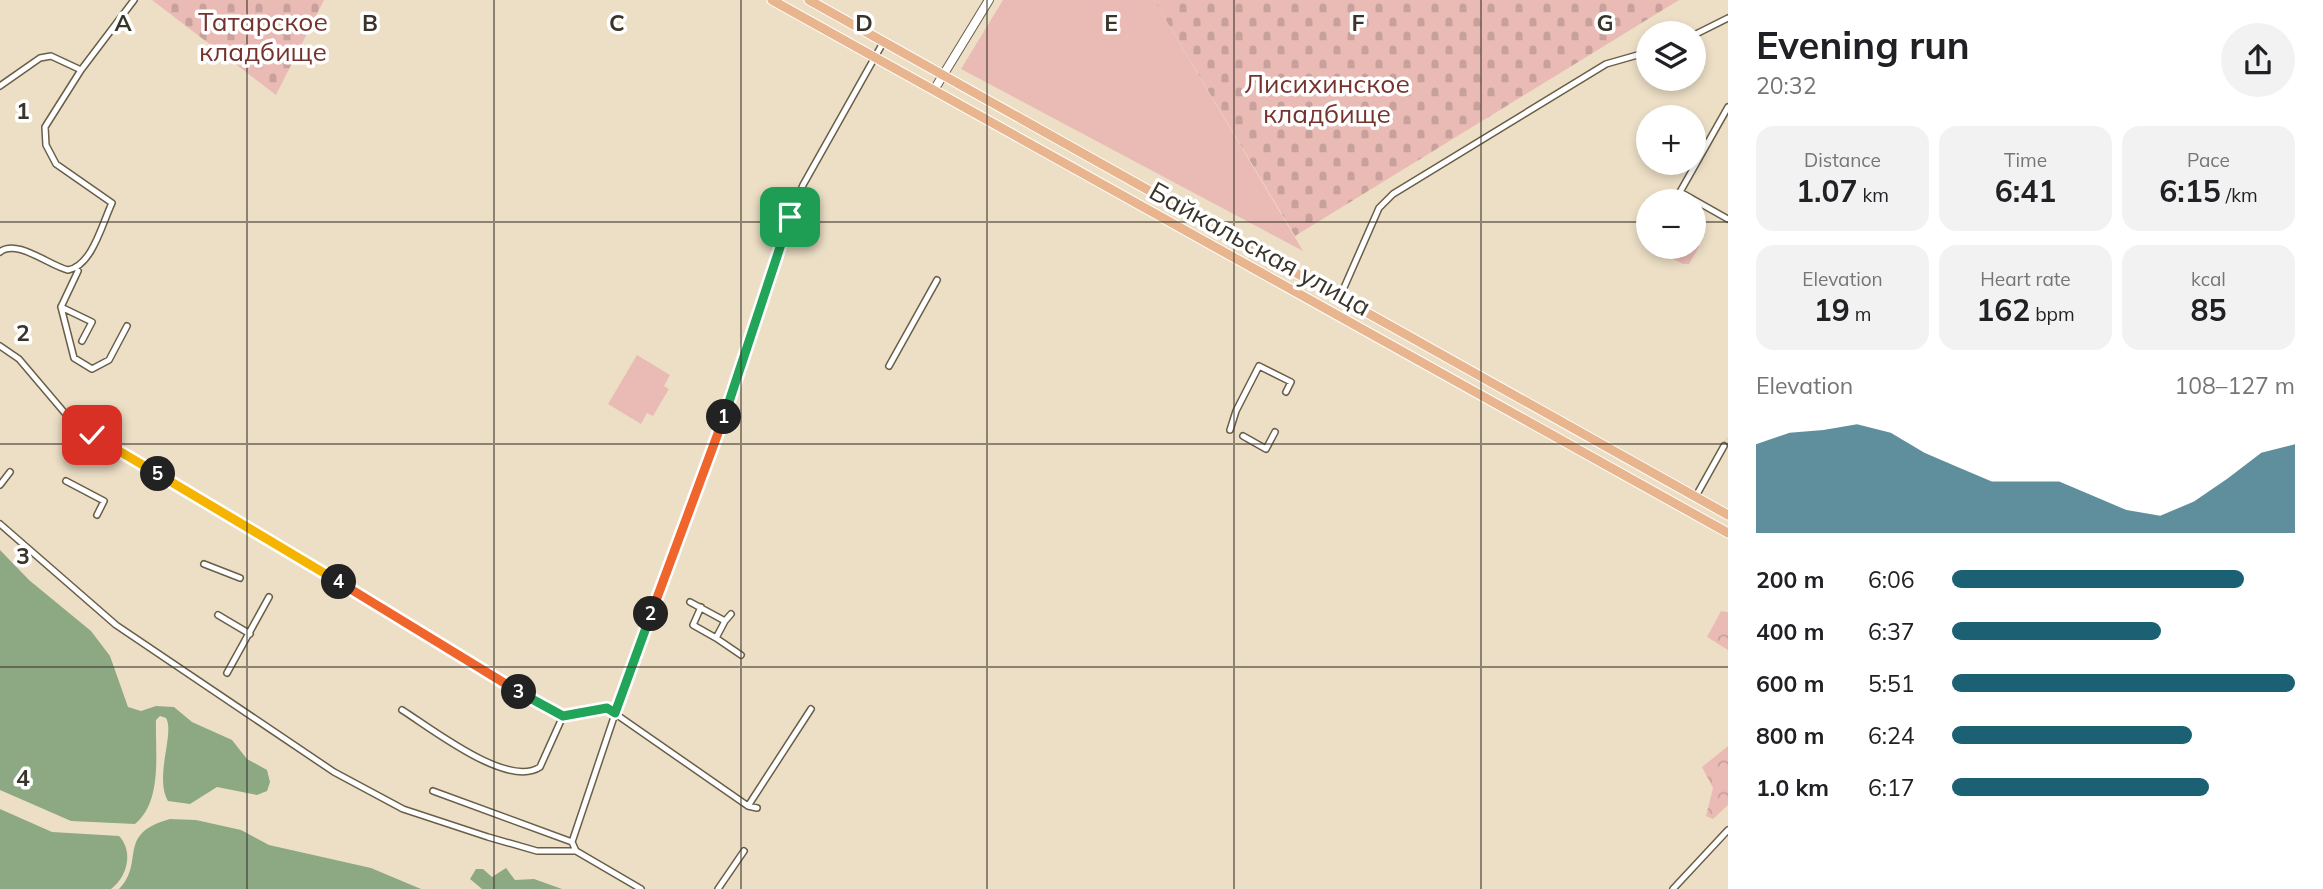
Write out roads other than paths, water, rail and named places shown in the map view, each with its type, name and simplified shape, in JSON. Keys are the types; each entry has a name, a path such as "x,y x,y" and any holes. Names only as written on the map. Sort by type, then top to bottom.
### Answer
{"main road":[{"name":"Байкальская улица","path":"772,0 1449,380 1728,533"},
{"name":"Байкальская улица","path":"809,0 1728,515"},
{"path":"934,90 989,0"}],"street":[{"path":"0,252 5,248 15,247 57,268 75,269 85,260 112,203 56,164 46,145 48,118 134,0"},
{"path":"1706,30 1728,18"},
{"path":"576,851 572,842 615,713 730,401 790,217 803,185 884,41"},
{"path":"1339,299 1379,208 1393,194 1606,64 1636,55"},
{"path":"0,86 47,57 81,70"},
{"path":"1728,107 1680,192 1728,219"},
{"path":"78,271 61,307 74,358 92,369 96,363 108,360 127,326"},
{"path":"889,366 937,280"},
{"path":"61,307 92,322 82,341"},
{"path":"0,346 19,359 75,425 563,716 607,708 748,806 757,808"},
{"path":"1230,430 1236,411 1259,366 1291,382 1286,392"},
{"path":"1243,436 1266,449 1275,432"},
{"path":"1696,496 1724,446"},
{"path":"0,485 10,472"},
{"path":"66,481 104,501 97,514"},
{"path":"0,524 116,625 334,772 403,809 537,850 576,851 641,889"},
{"path":"204,564 240,578"},
{"path":"227,673 269,597"},
{"path":"690,602 725,621"},
{"path":"701,607 693,625 741,655"},
{"path":"716,638 731,614"},
{"path":"218,615 249,634"},
{"path":"748,806 811,709"},
{"path":"402,710 448,741 502,769 525,774 540,767 563,716"},
{"path":"433,791 572,842"},
{"path":"1673,889 1728,830"},
{"path":"718,889 744,851"}],"tunnel":[{"path":"1724,446 1728,439"}],"park label":[{"name":"Татарское кладбище","path":"263,37"},
{"name":"Лисихинское кладбище","path":"1327,99"}]}
